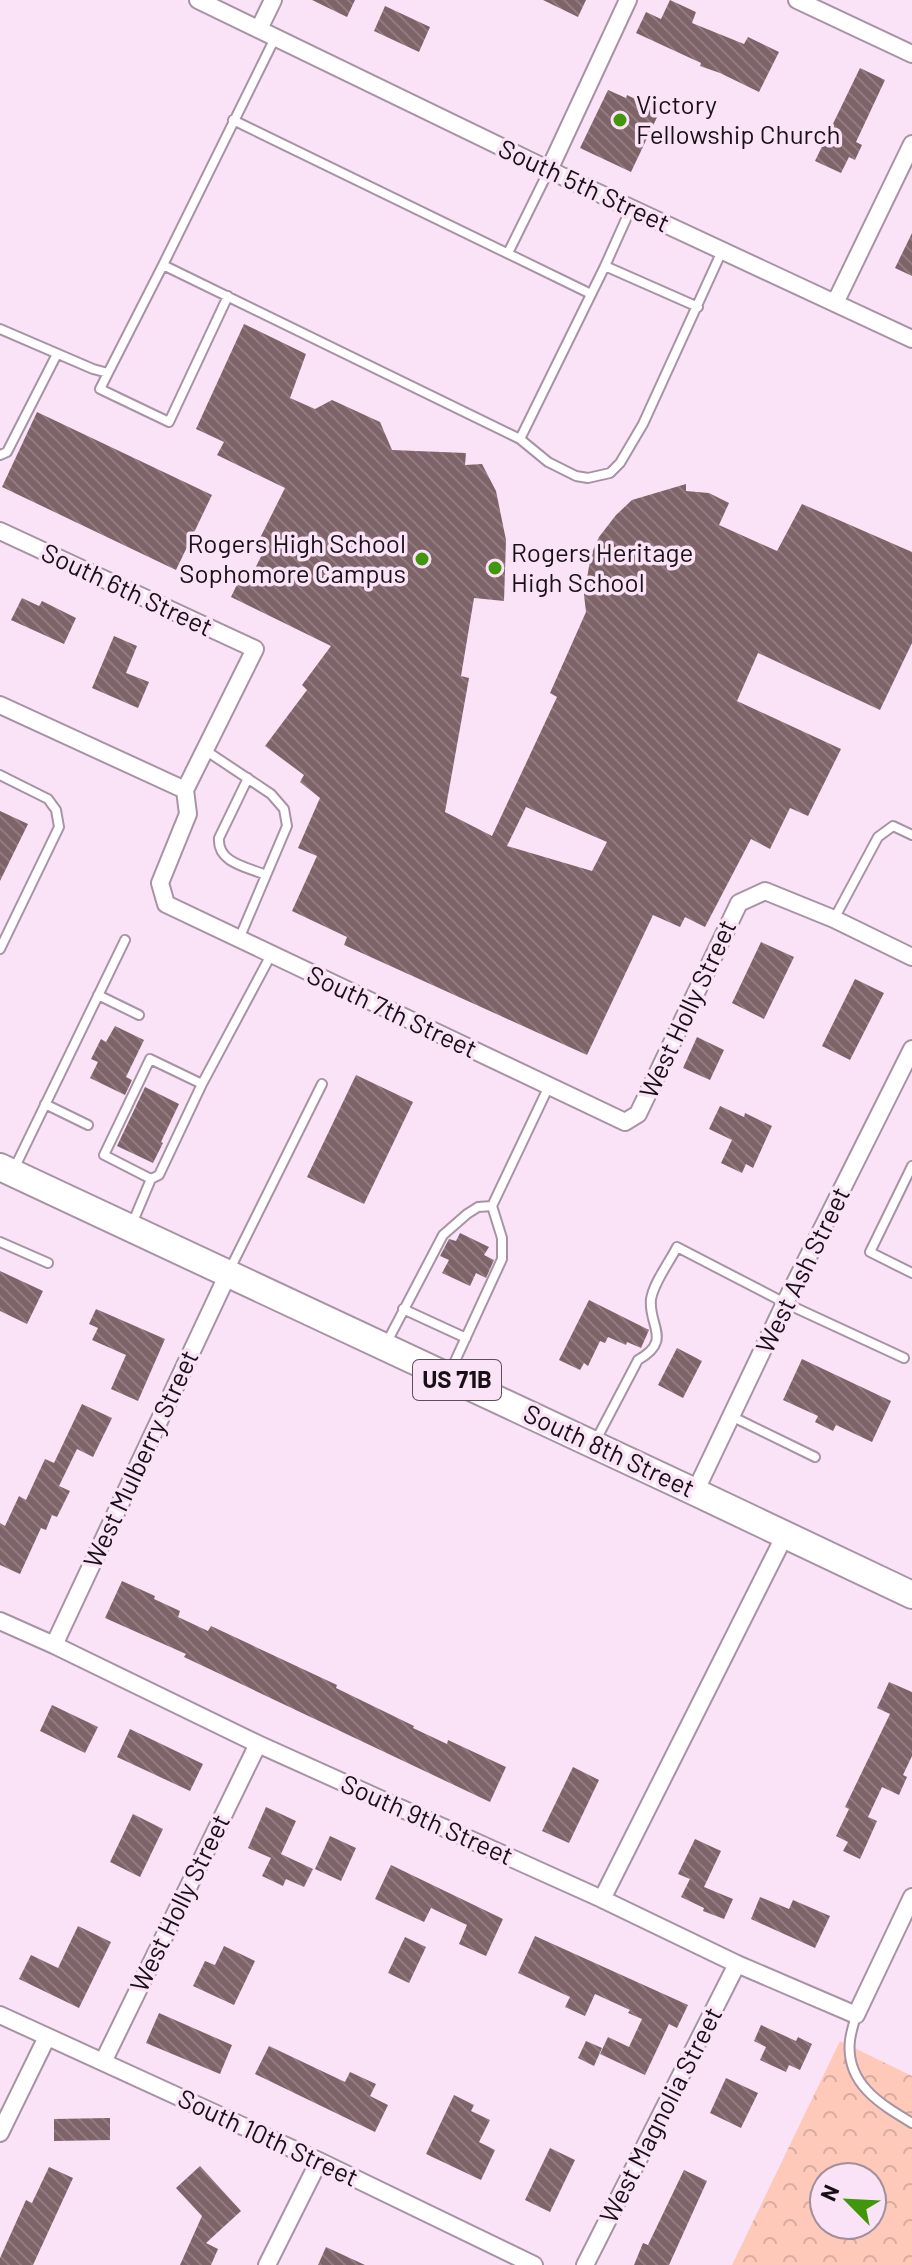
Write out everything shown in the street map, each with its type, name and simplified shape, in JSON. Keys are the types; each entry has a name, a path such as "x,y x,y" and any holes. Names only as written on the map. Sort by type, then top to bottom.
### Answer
{"main road":[{"name":"South 8th Street","path":"6,1170 912,1595"}],"street":[{"name":"South 5th Street","path":"198,0 549,170 912,339"},
{"path":"259,29 273,0"},
{"path":"549,170 628,0"},
{"path":"797,0 912,54"},
{"path":"835,303 912,144"},
{"name":"South 6th Street","path":"1,534 255,649 205,750"},
{"path":"0,705 185,790 205,750"},
{"name":"South 7th Street","path":"185,790 188,814 160,883 166,904 625,1122 638,1114"},
{"name":"West Holly Street","path":"638,1114 739,903 765,891 834,919"},
{"path":"834,919 912,957"},
{"name":"West Ash Street","path":"695,1492 912,1049"},
{"name":"West Mulberry Street","path":"54,1645 228,1274"},
{"path":"602,1899 785,1535"},
{"name":"South 9th Street","path":"0,1621 258,1744 602,1899 737,1964 856,2015"},
{"name":"West Holly Street","path":"103,2062 258,1744"},
{"path":"856,2015 912,1897"},
{"name":"West Magnolia Street","path":"585,2265 737,1964"},
{"name":"South 10th Street","path":"0,2015 319,2161 534,2265"},
{"path":"0,2133 47,2037"},
{"path":"267,2265 319,2161"}],"lane":[{"path":"228,296 169,422 100,389 275,37"},
{"path":"233,120 591,294"},
{"path":"508,253 549,170"},
{"path":"520,439 631,208"},
{"path":"163,265 520,439 548,462 576,476 588,478 610,473 620,463 643,424 723,250"},
{"path":"605,266 698,307"},
{"path":"0,329 108,373"},
{"path":"0,455 7,452 57,354"},
{"path":"205,750 271,794 284,809 287,826 239,939"},
{"path":"0,775 48,799 56,810 59,827 0,949"},
{"path":"248,778 219,838 218,849 225,859 266,875"},
{"path":"834,919 878,837 893,826 912,835"},
{"path":"6,1170 45,1104 125,940"},
{"path":"130,1228 151,1179 159,1175 202,1084 271,955"},
{"path":"98,995 139,1015"},
{"path":"151,1179 104,1155 150,1059 202,1084"},
{"path":"228,1274 322,1084"},
{"path":"448,1376 502,1259 502,1238 492,1206 549,1086"},
{"path":"45,1104 88,1125"},
{"path":"912,1166 870,1252 912,1273"},
{"path":"385,1347 443,1235 478,1207 492,1206"},
{"path":"0,1242 48,1263"},
{"path":"593,1444 638,1360 654,1346 658,1332 651,1299 677,1247 785,1303 904,1358"},
{"path":"403,1309 466,1338"},
{"path":"731,1416 815,1457"},
{"path":"856,2015 850,2041 856,2079 880,2104 912,2123"}],"green space":[{"path":"840,2041 912,2076 912,2265 732,2265"}],"building":[{"path":"312,0 355,0 347,17"},
{"path":"543,0 586,0 578,17"},
{"path":"670,0 696,12 692,23 744,44 748,37 779,52 759,92 636,33 646,12 661,19"},
{"path":"385,6 430,27 419,52 374,31"},
{"path":"860,68 885,80 856,142 862,145 855,160 849,157 841,173 815,161"},
{"path":"608,90 626,98 627,95 660,111 631,172 580,148"},
{"path":"912,233 912,276 895,268"},
{"path":"244,324 306,354 290,398 315,409 332,400 380,422 392,450 466,453 465,465 482,464 496,491 506,540 504,601 474,598 461,676 469,678 445,812 492,836 557,697 550,693 586,612 584,595 591,555 599,537 632,500 686,484 686,491 709,493 729,503 719,525 777,551 802,504 912,552 912,643 880,710 758,653 737,701 841,749 808,816 790,808 770,849 751,839 705,927 685,917 680,927 653,915 587,1055 344,945 347,937 292,911 317,856 298,848 320,798 300,782 304,775 265,746 307,690 302,685 331,646 231,597 242,574 250,579 268,542 260,538 285,488 217,455 224,442 196,429","holes":["526,807 607,842 592,871 507,846"]},
{"path":"37,412 212,495 176,570 2,487"},
{"path":"22,598 39,606 42,601 76,618 64,644 11,620"},
{"path":"114,636 137,646 126,673 149,682 138,708 92,688"},
{"path":"0,811 28,824 0,881"},
{"path":"761,942 794,957 764,1019 732,1003"},
{"path":"855,979 884,993 850,1060 822,1046"},
{"path":"115,1026 144,1040 126,1077 132,1080 125,1095 90,1078 98,1062 91,1059 101,1039 106,1042"},
{"path":"697,1037 724,1050 710,1080 683,1068"},
{"path":"356,1075 413,1102 364,1204 307,1177"},
{"path":"145,1087 179,1104 153,1163 117,1146"},
{"path":"720,1106 744,1117 745,1113 772,1126 753,1168 746,1164 742,1173 721,1163 732,1140 709,1129"},
{"path":"460,1233 489,1247 484,1255 494,1260 486,1278 476,1273 470,1286 442,1273 449,1260 440,1256 449,1239 456,1241"},
{"path":"0,1271 43,1291 27,1324 0,1311"},
{"path":"589,1300 649,1330 641,1348 608,1337 605,1343 600,1341 588,1366 584,1363 580,1370 559,1360"},
{"path":"96,1309 165,1339 138,1401 111,1389 126,1355 92,1340 98,1328 89,1324"},
{"path":"677,1348 702,1361 683,1398 658,1385"},
{"path":"802,1359 891,1401 872,1442 836,1425 833,1431 815,1422 818,1416 783,1400"},
{"path":"82,1404 112,1418 93,1457 77,1449 59,1486 70,1491 57,1517 52,1515 46,1530 41,1528 20,1574 0,1565 0,1523 5,1526 19,1496 26,1500 45,1459 54,1463"},
{"path":"122,1581 180,1611 178,1617 208,1631 211,1626 337,1685 336,1688 413,1728 447,1744 448,1740 506,1767 490,1802 184,1657 186,1654 105,1618"},
{"path":"889,1682 912,1692 912,1756 903,1775 907,1777 899,1795 882,1787 868,1817 877,1821 860,1859 843,1851 848,1842 836,1836 849,1809 845,1807 890,1714 877,1708"},
{"path":"52,1705 98,1727 85,1753 40,1731"},
{"path":"130,1729 203,1764 190,1791 117,1757"},
{"path":"573,1767 599,1780 569,1843 542,1831"},
{"path":"266,1807 296,1821 281,1854 313,1869 304,1887 286,1879 283,1886 262,1876 271,1858 248,1848"},
{"path":"133,1814 163,1829 140,1877 110,1862"},
{"path":"330,1836 356,1848 341,1881 315,1869"},
{"path":"695,1839 721,1851 704,1887 733,1899 724,1919 703,1911 704,1908 681,1897 690,1879 678,1874"},
{"path":"391,1865 503,1919 486,1956 459,1944 467,1925 431,1908 424,1922 375,1899"},
{"path":"760,1897 789,1909 793,1900 830,1916 815,1948 751,1919"},
{"path":"78,1926 111,1942 79,2008 19,1979 31,1955 58,1968"},
{"path":"535,1936 688,2005 677,2028 669,2024 645,2075 600,2054 608,2037 629,2047 642,2019 595,1994 585,2016 565,2007 570,1997 518,1973"},
{"path":"405,1937 426,1947 409,1983 388,1973"},
{"path":"224,1946 255,1961 234,2005 193,1986 205,1961 215,1965"},
{"path":"159,2013 232,2045 220,2074 146,2043"},
{"path":"761,2025 796,2041 798,2037 812,2044 800,2070 789,2065 786,2072 760,2060 766,2047 754,2041"},
{"path":"586,2041 602,2048 594,2066 578,2058"},
{"path":"269,2046 345,2082 350,2072 376,2084 370,2096 388,2105 375,2132 255,2074"},
{"path":"726,2078 758,2093 741,2128 710,2113"},
{"path":"454,2095 474,2105 471,2111 490,2120 479,2142 495,2150 481,2180 426,2154"},
{"path":"110,2118 110,2140 54,2141 54,2119"},
{"path":"550,2148 575,2160 550,2212 525,2200"},
{"path":"200,2166 241,2211 206,2243 218,2249 211,2265 180,2265 202,2216 176,2188"},
{"path":"49,2167 73,2178 33,2265 0,2265 0,2258 26,2200 32,2203"},
{"path":"684,2170 707,2181 669,2265 634,2265 643,2243 648,2245"},
{"path":"326,2247 365,2265 318,2265"}],"place":[{"name":"Victory Fellowship Church","path":"620,120"},
{"name":"Rogers High School Sophomore Campus","path":"422,559"},
{"name":"Rogers Heritage High School","path":"495,568"}]}
